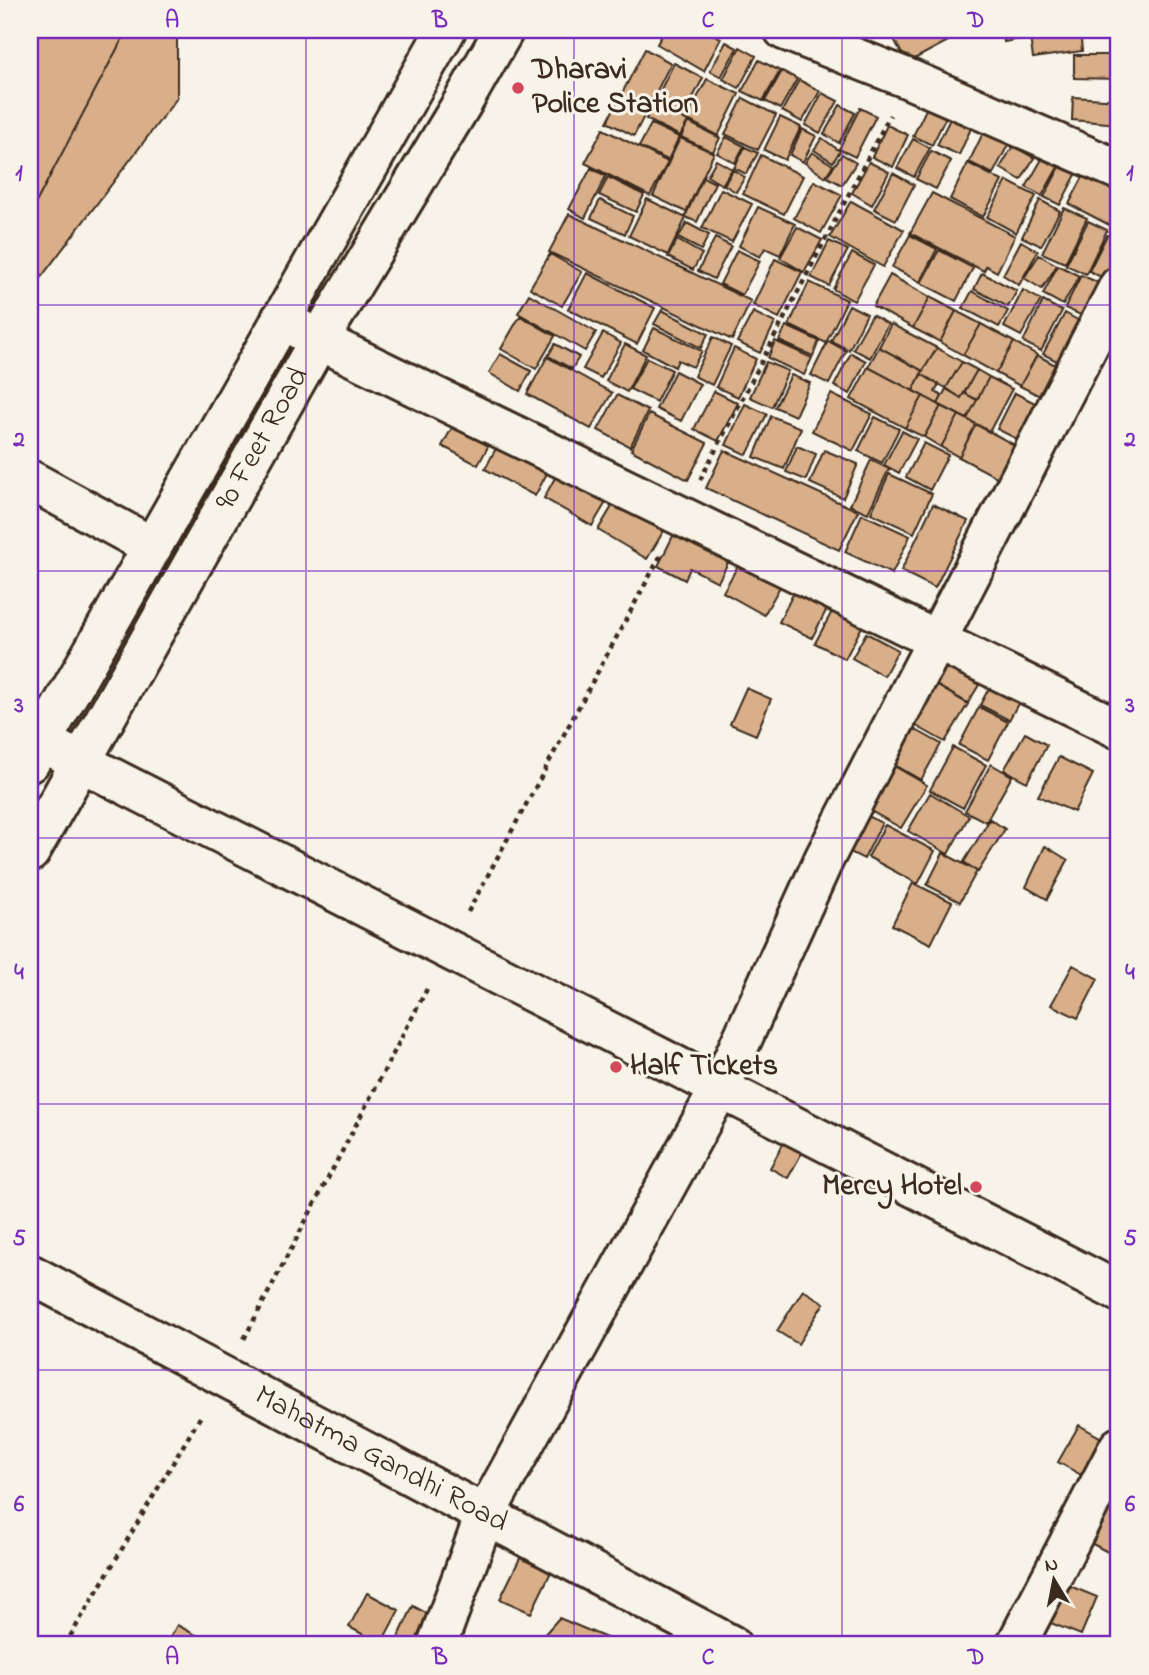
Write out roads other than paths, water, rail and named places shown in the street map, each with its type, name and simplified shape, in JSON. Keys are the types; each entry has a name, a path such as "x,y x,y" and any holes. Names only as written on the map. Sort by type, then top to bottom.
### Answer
{"street":[{"name":"90 Feet Road","path":"35,751 446,30"},
{"name":"90 Feet Road","path":"30,852 319,340 504,30"},
{"path":"784,30 909,79 1119,170"},
{"path":"350,198 391,222"},
{"path":"437,1645 485,1515 720,1088 824,859 1119,286"},
{"path":"281,319 319,340 1119,729"},
{"path":"30,480 151,546"},
{"path":"35,751 80,762 1119,1292"},
{"name":"Mahatma Gandhi Road","path":"30,1273 731,1645"},
{"path":"1016,1645 1119,1447"}],"place":[{"name":"Dharavi Police Station","path":"518,88"},
{"name":"Half Tickets","path":"616,1067"},
{"name":"Mercy Hotel","path":"976,1187"}]}
